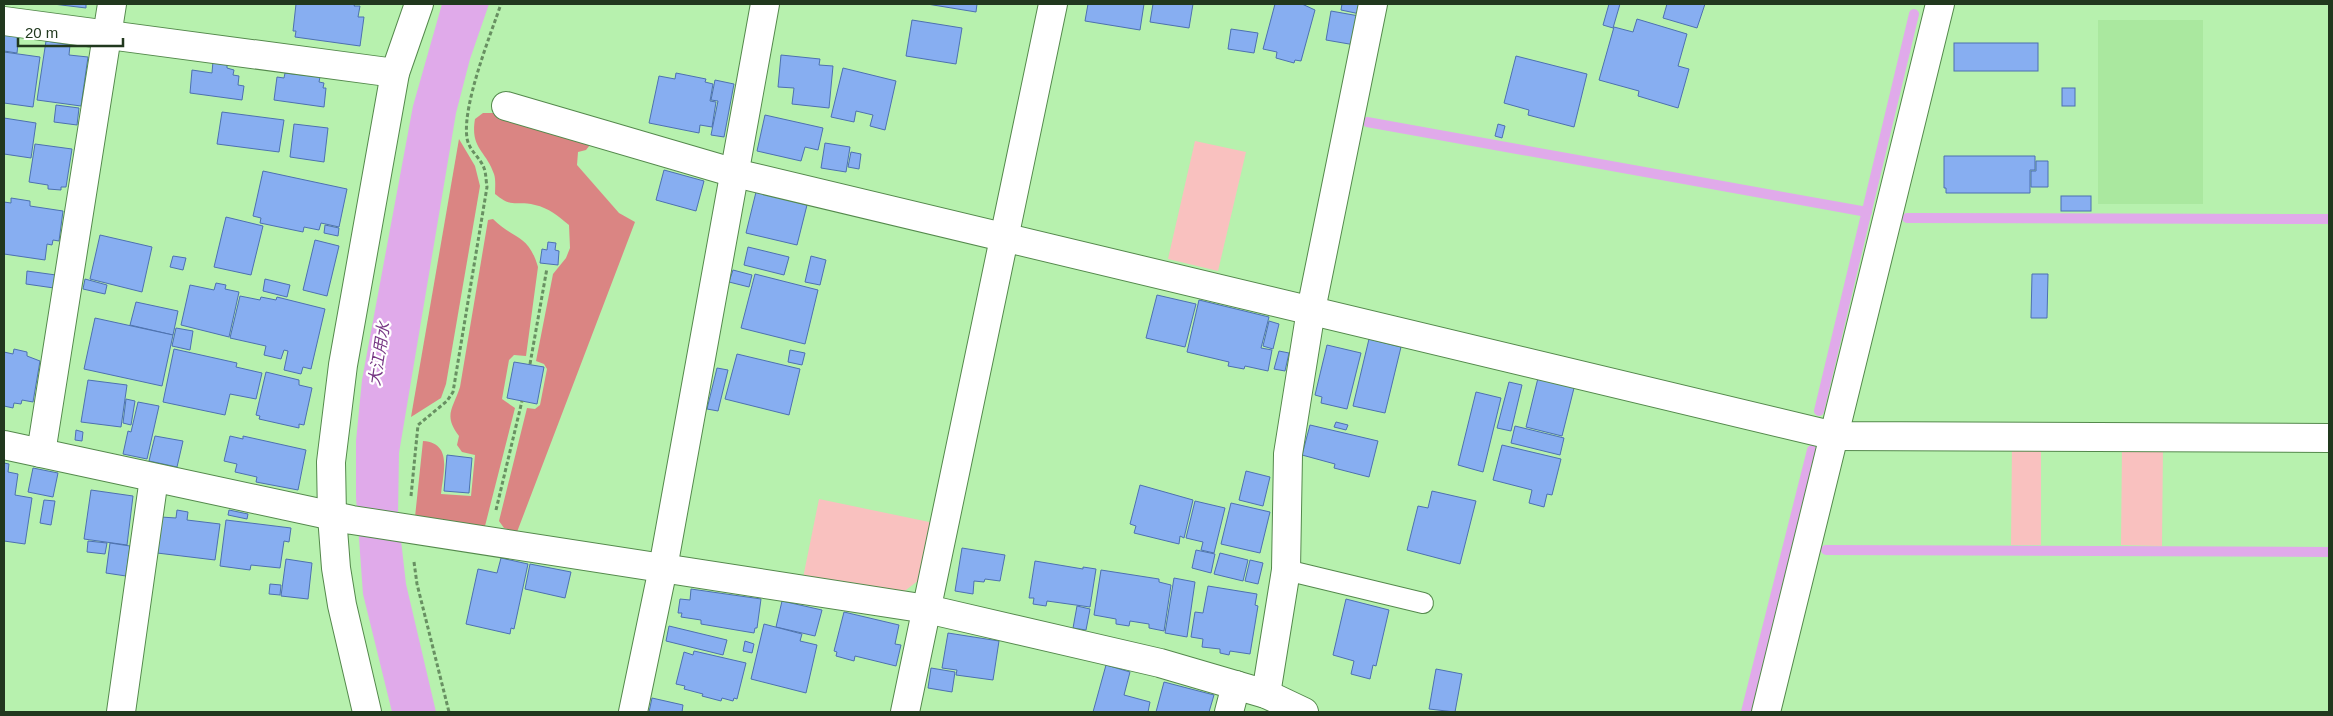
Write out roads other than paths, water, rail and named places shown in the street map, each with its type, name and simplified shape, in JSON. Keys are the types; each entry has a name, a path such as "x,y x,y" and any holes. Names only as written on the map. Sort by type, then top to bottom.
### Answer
{"street":[{"path":"41,453 112,4"},
{"path":"367,712 342,605 342,518 331,462 342,365 395,73 419,4"},
{"path":"633,712 663,568 765,4"},
{"path":"905,712 1053,4"},
{"path":"1266,694 1286,570 1288,454 1311,310 1373,4"},
{"path":"1766,712 1940,4"},
{"path":"4,21 395,73"},
{"path":"506,106 734,173 1004,236 1834,436 2329,438"},
{"path":"4,445 342,518 408,530 927,609 1160,663 1266,694 1304,712"},
{"path":"122,712 154,478"},
{"path":"1229,712 1236,685"}],"lane":[{"path":"1286,570 1423,603"}],"water":[{"name":"大江用水","path":"442,4 489,4 470,59 456,113 399,453 398,514 406,584 436,712 392,712 363,594 356,497 356,441 362,380 413,106"}],"waterway":[{"path":"1819,411 1914,14"},
{"path":"1367,122 1867,212"},
{"path":"1907,218 2329,219"},
{"path":"1746,712 1812,450"},
{"path":"1826,550 2329,552"}]}
